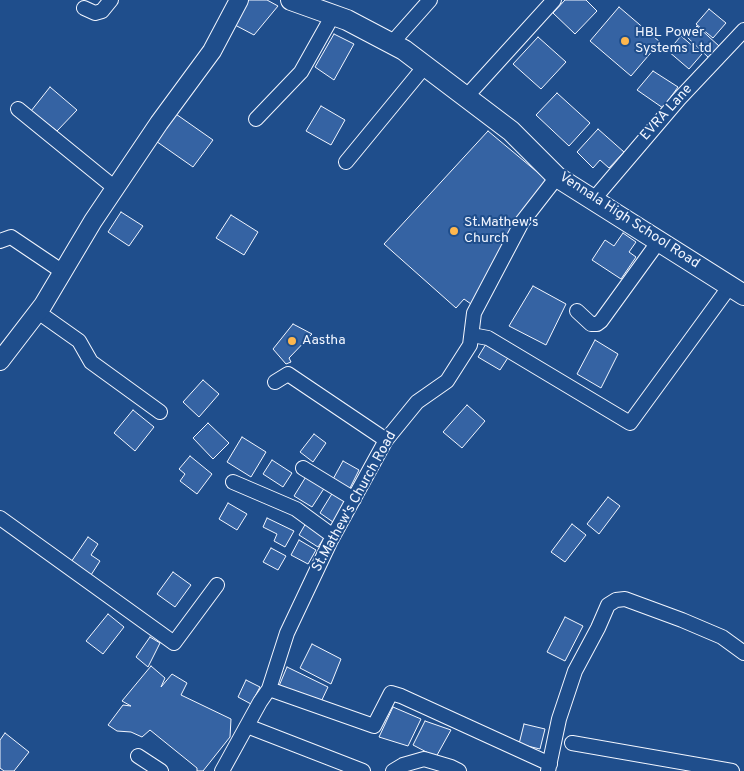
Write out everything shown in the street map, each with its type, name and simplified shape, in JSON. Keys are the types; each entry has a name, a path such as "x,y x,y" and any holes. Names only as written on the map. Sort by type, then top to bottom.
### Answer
{"main road":[{"name":"Vennala High School Road","path":"292,0 317,4 333,15 347,20 404,50 511,131 557,177 737,291"}],"street":[{"path":"84,8 95,13 102,11 111,0"},
{"path":"0,361 38,312 115,188 212,51 239,0"},
{"path":"391,44 430,0"},
{"path":"466,98 554,0"},
{"path":"256,119 301,72 333,15"},
{"name":"EVRA Lane","path":"593,200 678,99 744,30"},
{"path":"346,162 425,66"},
{"path":"18,109 115,188"},
{"name":"St.Mathew's Church Road","path":"222,771 269,689 287,633 333,536 386,440 417,402 447,381 470,346 474,313 522,222 557,177"},
{"path":"0,241 11,237 63,272"},
{"path":"577,311 591,324 597,324 601,321 659,240"},
{"path":"472,335 488,338 630,423 737,291"},
{"path":"38,312 79,341 92,362 160,412"},
{"path":"275,382 288,374 386,440"},
{"path":"303,468 354,499"},
{"path":"233,482 296,508 333,536"},
{"path":"0,518 174,643 217,585"},
{"path":"269,689 374,726 391,693 401,696 549,767 559,719 575,671 608,606 616,600 625,599 682,620 722,637 744,653"},
{"path":"247,726 363,771"},
{"path":"572,743 732,771"},
{"path":"138,756 161,771"},
{"path":"393,771 403,765 424,758 459,771"},
{"path":"738,771 744,771"}],"building":[{"path":"246,0 267,0 278,6 254,35 235,25"},
{"path":"565,0 586,0 597,11 575,34 553,13"},
{"name":"HBL Power Systems Ltd","path":"619,7 660,42 631,76 590,41"},
{"path":"709,9 726,23 713,38 696,24"},
{"path":"697,26 719,46 709,58 687,37"},
{"path":"334,34 354,44 334,80 315,67"},
{"path":"681,36 702,54 689,69 668,51"},
{"path":"538,37 566,62 541,89 513,64"},
{"path":"653,71 678,87 663,108 637,90"},
{"path":"50,87 77,110 57,131 31,111"},
{"path":"557,93 590,123 569,146 536,115"},
{"path":"321,106 345,120 331,145 306,131"},
{"path":"173,112 213,140 193,167 153,139"},
{"path":"598,129 624,152 609,168 600,160 593,168 577,152"},
{"name":"St.Mathew's Church","path":"488,131 548,181 471,304 464,299 456,308 384,244"},
{"path":"121,212 143,226 129,246 108,232"},
{"path":"231,215 258,232 244,255 216,238"},
{"path":"623,233 636,242 629,252 636,257 621,279 592,260 605,240 614,246"},
{"path":"533,286 566,304 546,345 509,326"},
{"name":"Aastha","path":"293,324 312,334 289,358 291,362 286,364 273,349"},
{"path":"489,339 511,353 500,370 478,357"},
{"path":"595,340 618,354 601,388 577,374"},
{"path":"203,380 219,394 199,417 183,402"},
{"path":"467,405 485,421 462,448 443,432"},
{"path":"133,410 154,427 135,451 114,433"},
{"path":"208,423 229,443 213,459 193,438"},
{"path":"314,434 326,443 313,462 300,452"},
{"path":"242,437 266,452 251,477 227,462"},
{"path":"190,456 212,474 197,494 180,481 185,474 179,469"},
{"path":"272,460 292,473 283,487 263,474"},
{"path":"343,461 359,470 349,490 332,481"},
{"path":"307,475 325,487 312,507 294,496"},
{"path":"333,492 346,501 333,522 320,513"},
{"path":"608,497 620,506 599,534 587,524"},
{"path":"228,503 247,514 237,530 219,519"},
{"path":"267,518 294,531 285,547 274,541 277,534 263,527"},
{"path":"306,523 326,535 318,547 299,535"},
{"path":"572,524 586,535 565,562 551,552"},
{"path":"88,537 98,544 91,555 100,561 91,575 71,562"},
{"path":"299,540 316,550 308,564 291,555"},
{"path":"271,548 286,556 278,570 263,562"},
{"path":"173,572 191,585 175,607 157,594"},
{"path":"108,614 124,627 103,654 86,641"},
{"path":"565,617 583,626 565,661 547,652"},
{"path":"150,637 160,643 148,667 136,657"},
{"path":"312,644 341,659 331,684 300,668"},
{"path":"151,666 165,678 161,687 172,674 187,683 181,695 231,719 230,737 203,771 197,771 197,768 150,730 142,737 131,732 117,731 108,725 123,705 131,706 122,701"},
{"path":"287,667 328,687 320,704 279,686"},
{"path":"246,680 260,687 251,704 238,697"},
{"path":"393,707 421,719 408,746 379,737"},
{"path":"425,721 451,730 436,757 413,745"},
{"path":"524,724 545,729 540,749 519,744"},
{"path":"5,733 29,752 14,771 4,771 0,768 0,740"}],"place":[{"name":"HBL Power Systems Ltd","path":"625,41"},
{"name":"St.Mathew's Church","path":"454,231"},
{"name":"Aastha","path":"292,341"}]}
